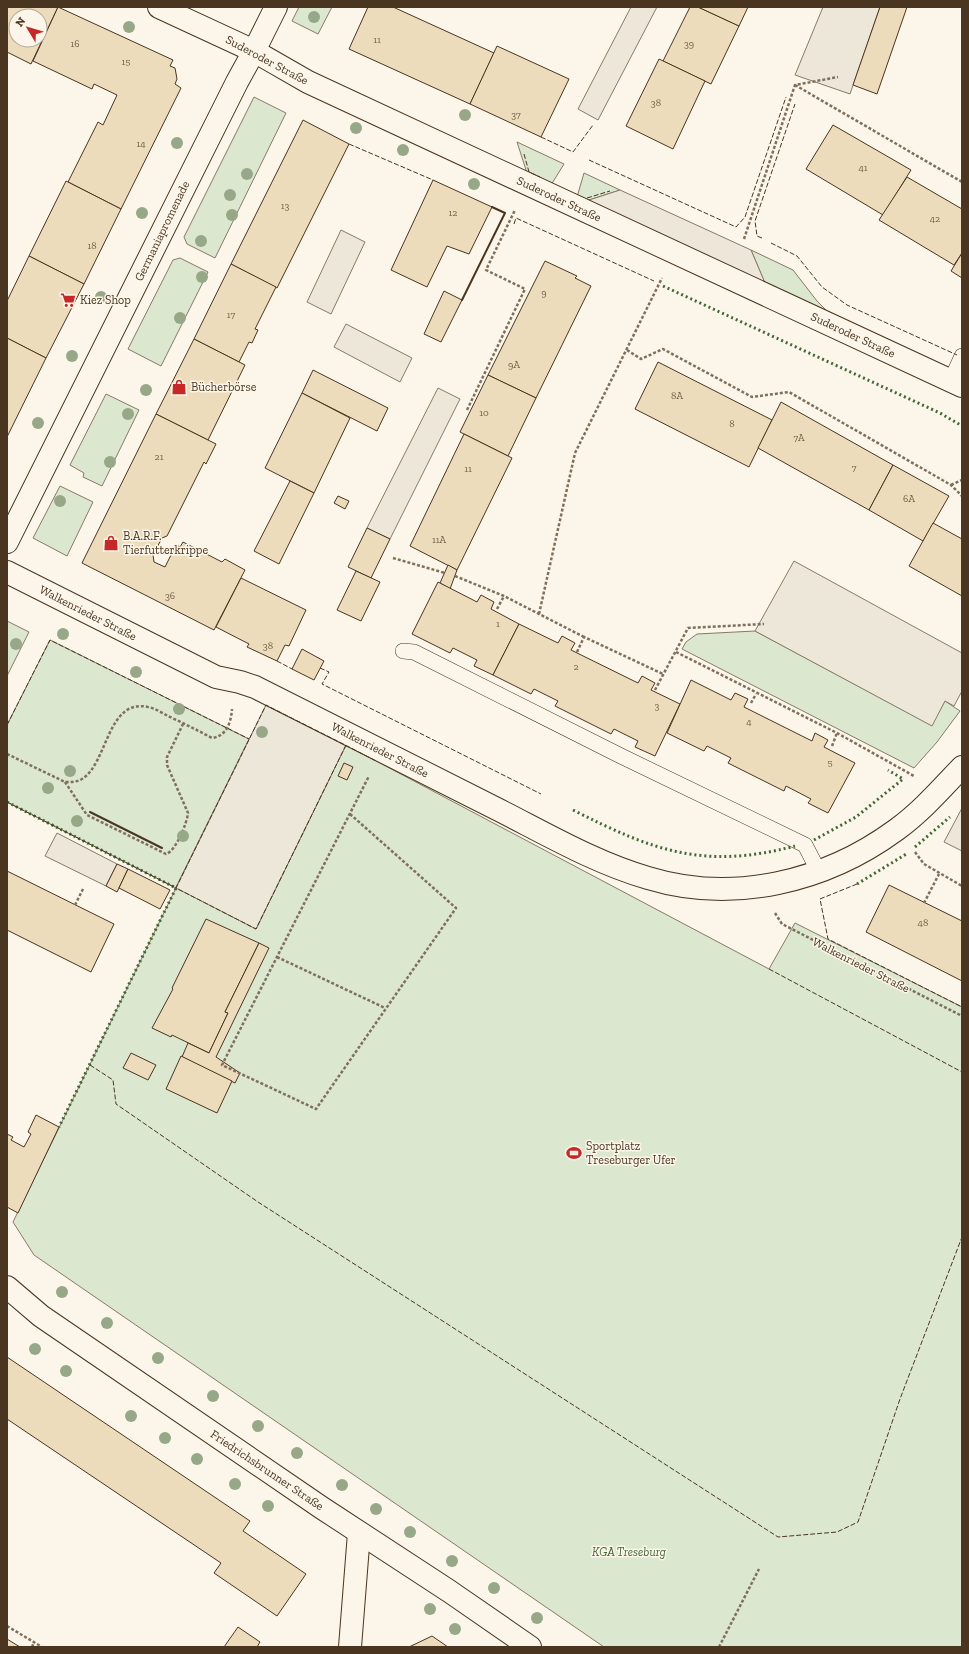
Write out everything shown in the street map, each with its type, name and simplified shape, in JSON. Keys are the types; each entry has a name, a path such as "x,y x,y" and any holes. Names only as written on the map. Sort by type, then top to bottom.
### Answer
{"street":[{"name":"Suderoder Straße","path":"159,7 254,51 308,82 956,383"},
{"name":"Germaniapromenade","path":"7,542 276,7"},
{"name":"Walkenrieder Straße","path":"7,572 216,677 255,687 582,852 648,879 682,886 717,890 764,886 819,872"},
{"path":"819,872 847,861 897,829 935,796 962,767"},
{"name":"Friedrichsbrunner Straße","path":"7,1287 41,1316 359,1533 530,1647"},
{"path":"350,1647 359,1533"}],"lane":[{"path":"956,383 962,356"},
{"path":"403,651 414,652 620,756 805,845 819,872"}],"path":[{"path":"796,85 838,77"},
{"path":"796,85 962,182"},
{"path":"744,239 796,85"},
{"path":"467,410 525,289 486,270 515,210"},
{"path":"539,614 575,453 662,277"},
{"path":"627,350 641,358 663,349 752,397 789,392 951,485 962,496"},
{"path":"951,485 962,480"},
{"path":"393,558 445,573"},
{"path":"455,576 504,596 584,637 664,674"},
{"path":"497,610 504,596"},
{"path":"654,690 688,628 764,624"},
{"path":"576,652 584,637"},
{"path":"676,652 837,734 916,777"},
{"path":"7,754 65,782 74,782 82,779 90,772 116,721 122,713 131,708 149,707 212,738 219,737 230,722 233,700 240,682"},
{"path":"751,704 756,694"},
{"path":"65,782 87,814 151,847 166,854 169,853 187,820 188,813 167,765 167,757 184,724"},
{"path":"832,746 837,734"},
{"path":"350,814 456,908 316,1109 222,1065 381,750"},
{"path":"912,849 924,864 962,886"},
{"path":"924,903 939,874"},
{"path":"75,905 83,889"},
{"name":"Walkenrieder Straße","path":"773,911 782,924 962,1016"},
{"path":"277,957 385,1008"},
{"path":"719,1647 759,1569"},
{"path":"7,1626 42,1647"},
{"path":"32,1647 34,1642"}],"green space":[{"path":"299,7 332,7 318,34 292,21"},
{"path":"254,97 286,113 215,258 187,244 184,237"},
{"path":"517,142 564,164 551,185 527,173"},
{"path":"584,173 620,190 586,201 577,197"},
{"path":"751,250 793,270 817,301 829,313 765,283"},
{"path":"180,258 208,272 161,366 128,349 173,260"},
{"path":"106,394 139,410 102,486 83,477 84,473 70,465"},
{"path":"60,486 93,502 67,556 33,538"},
{"path":"7,621 29,632 7,676"},
{"path":"755,631 931,725 945,701 960,711 937,742 914,768 682,649 686,642 697,634"},
{"name":"Sportplatz Treseburger Ufer","path":"50,640 249,739 176,887 256,929 346,745 769,969 795,923 962,1007 962,1647 604,1647 34,1255 13,1222 176,888 7,802 7,725"}],"shaded area":[{"path":"631,7 657,7 598,120 578,109"},
{"path":"823,7 880,7 850,94 795,75"},
{"path":"620,190 751,250 765,283 586,201"},
{"path":"341,230 365,242 331,314 307,302"},
{"path":"346,324 412,358 400,382 334,347"},
{"path":"438,388 460,399 390,539 367,528"},
{"path":"794,561 962,653 962,691 954,706 945,701 932,726 755,631"},
{"path":"266,705 346,745 256,929 176,888"},
{"path":"962,808 962,851 944,842"},
{"path":"57,833 117,864 106,886 45,856"}],"building":[{"path":"7,7 58,7 48,28 48,8 8,8 8,48 39,48 31,64 7,52"},
{"path":"58,7 173,60 170,66 175,68 177,79 175,84 181,88 121,209 68,182 98,122 103,125 117,95 94,84 92,89 33,61 39,48 48,48 48,29"},
{"path":"368,7 393,7 494,53 470,104 349,49"},
{"path":"690,7 698,7 739,26 711,84 663,61"},
{"path":"698,7 748,7 739,26"},
{"path":"880,7 907,7 877,94 853,85"},
{"path":"497,46 569,79 541,137 470,104"},
{"path":"659,59 705,81 673,149 626,126"},
{"path":"303,120 349,144 277,288 231,264"},
{"path":"833,125 911,170 883,215 806,169"},
{"path":"907,177 962,209 962,253 954,265 879,220"},
{"path":"433,180 492,207 469,254 447,246 427,287 391,270"},
{"path":"66,181 121,209 84,284 29,256"},
{"path":"962,253 962,278 951,271"},
{"path":"29,256 84,284 46,358 7,338 7,301"},
{"path":"545,261 577,276 575,278 591,286 536,398 488,375"},
{"path":"231,264 276,287 255,329 258,330 252,343 249,342 239,362 194,339"},
{"path":"444,291 462,300 441,342 424,334"},
{"path":"7,338 46,358 7,437"},
{"path":"194,339 245,365 208,440 156,414"},
{"path":"658,362 772,420 749,467 635,409"},
{"path":"313,370 388,408 377,431 302,393"},
{"path":"488,375 536,398 508,456 460,432"},
{"path":"302,393 350,418 314,493 265,468"},
{"path":"781,402 893,465 869,510 758,448"},
{"path":"156,414 216,444 206,464 204,462 167,536 162,538 153,555 154,562 165,567 176,545 180,547 183,542 222,562 225,559 245,570 214,630 82,563"},
{"path":"464,434 512,458 457,570 410,546"},
{"path":"893,465 949,496 923,541 869,510"},
{"path":"290,481 314,493 279,564 254,551"},
{"path":"338,496 349,501 345,509 334,503"},
{"path":"933,523 962,539 962,596 909,566"},
{"path":"367,528 390,539 371,578 348,567"},
{"path":"448,565 457,570 450,589 440,583"},
{"path":"356,571 380,582 361,621 337,610"},
{"path":"241,578 306,610 289,646 285,645 277,661 247,647 249,644 216,627"},
{"path":"438,582 477,602 481,595 494,602 491,609 519,624 493,675 474,666 477,660 453,648 450,653 412,634"},
{"path":"519,624 558,643 562,636 575,643 571,650 638,683 642,676 655,683 651,690 680,704 655,756 635,747 638,741 614,729 611,734 555,706 558,701 534,689 531,694 493,675"},
{"path":"302,649 324,661 314,680 292,669"},
{"path":"691,680 731,700 735,693 748,699 744,707 812,741 815,733 828,740 824,747 855,763 828,813 808,803 811,799 786,786 784,791 728,763 731,758 707,746 704,751 667,733"},
{"path":"344,763 353,767 347,780 338,776"},
{"path":"117,864 128,869 117,892 106,886"},
{"path":"128,869 170,890 160,909 119,888"},
{"path":"7,871 114,924 91,972 7,930"},
{"path":"889,885 962,921 962,981 866,932"},
{"path":"206,919 259,943 225,1012 228,1013 209,1053 172,1035 171,1037 152,1028 173,989 172,988"},
{"path":"259,943 269,948 216,1057 240,1073 235,1083 182,1057 188,1043 209,1053 228,1013 225,1012"},
{"path":"131,1053 156,1065 148,1080 123,1068"},
{"path":"181,1056 232,1081 217,1113 166,1089"},
{"path":"36,1115 59,1127 18,1213 7,1207 7,1134 13,1137 11,1140 24,1147 31,1134 28,1132"},
{"path":"7,1357 250,1521 243,1531 306,1574 277,1616 214,1573 221,1563 7,1419"},
{"path":"238,1627 260,1642 257,1647 224,1647"},
{"path":"432,1636 448,1647 409,1647"},
{"path":"7,1639 20,1647 7,1647"}],"hedge":[{"path":"663,286 940,413 962,426"},
{"path":"814,840 856,817 903,779 888,770"},
{"path":"7,802 176,888 59,1127"},
{"path":"573,810 629,836 655,846 680,852 706,856 733,856 763,853 795,846"},
{"path":"915,847 950,817"},
{"path":"857,884 908,853"}],"fence":[{"path":"589,160 736,227 745,217 786,97"},
{"path":"762,238 757,236 755,221 795,104"},
{"path":"541,137 573,152 593,125"},
{"path":"349,144 433,180"},
{"path":"524,154 529,172 540,177"},
{"path":"587,198 610,191"},
{"path":"514,224 516,218 654,281"},
{"path":"771,243 797,256 822,287 847,305 957,355"},
{"path":"7,725 50,640 249,739"},
{"path":"277,661 292,669"},
{"path":"320,668 329,672 322,684 541,794"},
{"path":"346,745 256,929 176,888 266,705 280,712 335,740 349,747 376,761"},
{"path":"7,802 176,888"},
{"path":"857,884 820,899 828,939 962,1007"},
{"path":"769,969 962,1072"},
{"path":"90,1065 113,1080 116,1104 258,1202 778,1537 837,1532 858,1522 900,1399 962,1237"}],"wall":[{"path":"462,300 505,213 492,207"},
{"path":"90,812 162,848"}],"place":[{"name":"Kiez Shop","path":"68,300"},
{"name":"Bücherbörse","path":"179,387"},
{"name":"B.A.R.F. Tierfutterkrippe","path":"111,543"},
{"name":"Sportplatz Treseburger Ufer","path":"574,1153"}],"park label":[{"name":"KGA Treseburg","path":"629,1552"}]}
